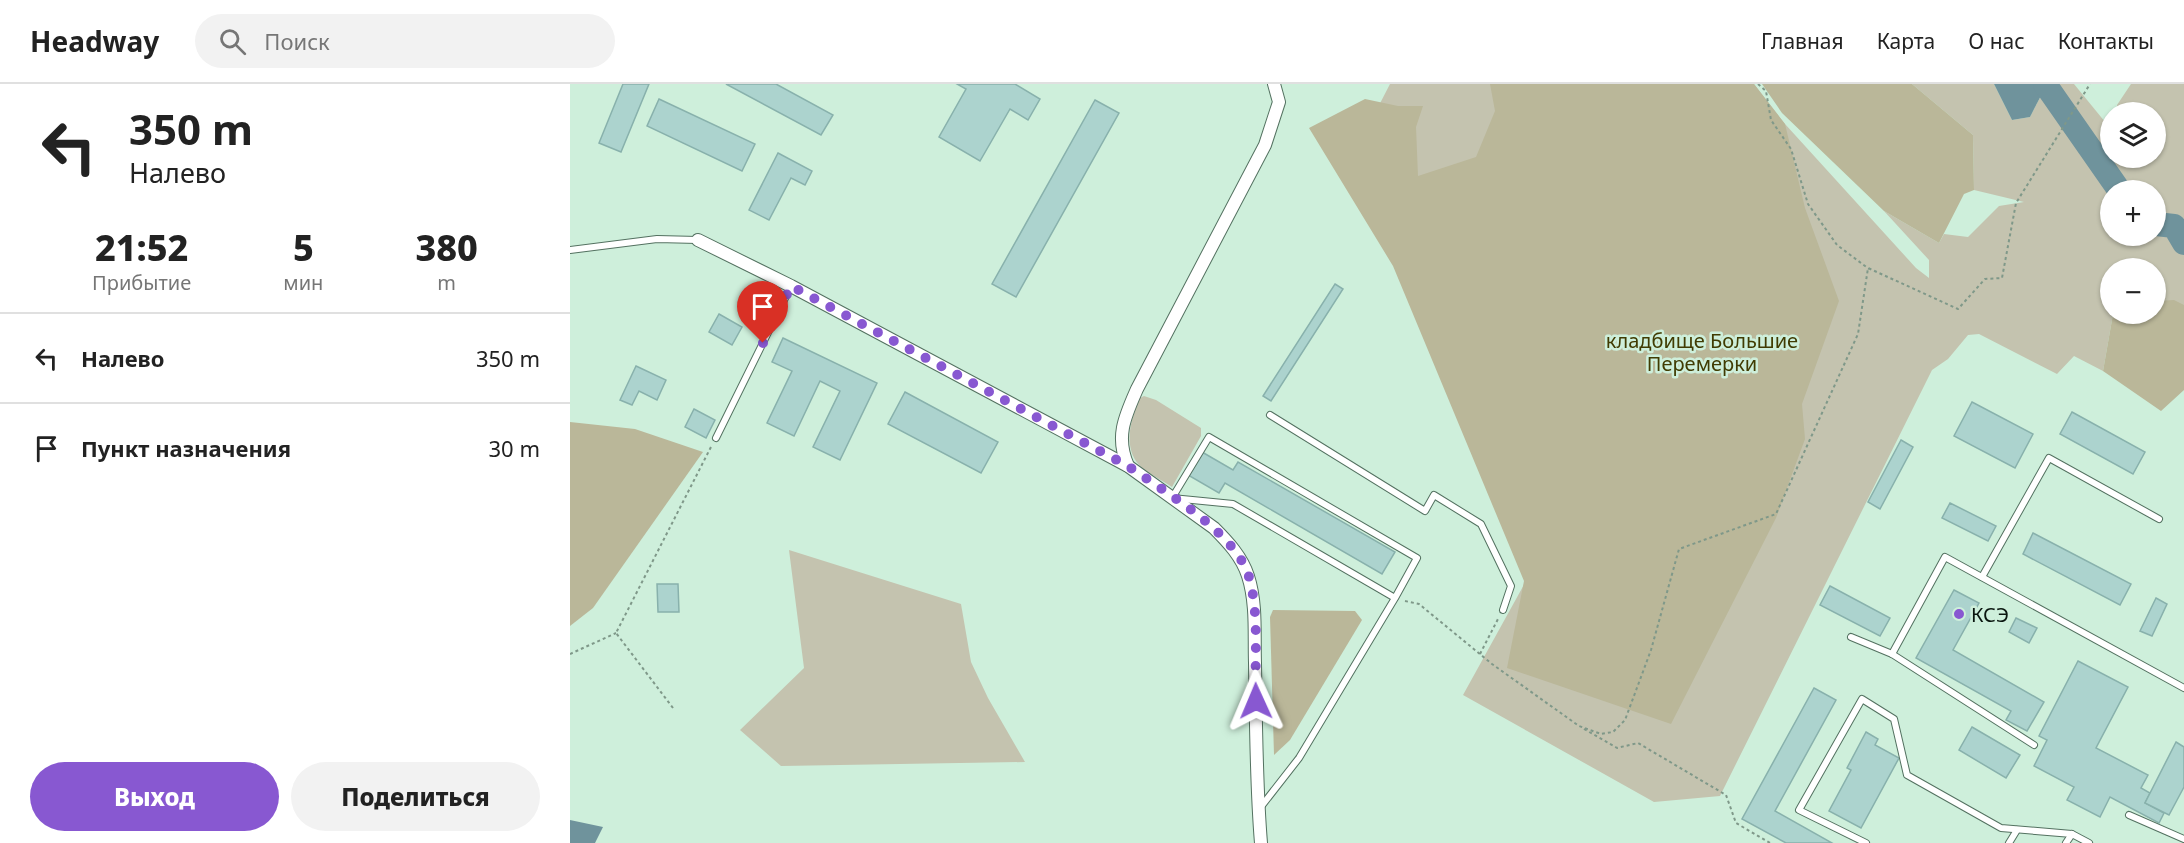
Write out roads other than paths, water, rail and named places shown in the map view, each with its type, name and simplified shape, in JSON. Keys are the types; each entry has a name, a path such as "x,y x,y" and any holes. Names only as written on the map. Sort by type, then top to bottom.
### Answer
{"street":[{"path":"1128,466 1121,445 1123,422 1137,389 1265,145 1279,102 1274,84"},
{"path":"698,240 791,286 1128,466 1223,537 1240,558 1249,578 1255,620 1258,811 1261,843"}],"lane":[{"path":"570,250 657,239 698,240"},
{"path":"716,438 791,286"},
{"path":"1270,414 1425,511 1434,495 1481,524 1511,586 1503,610"},
{"path":"1258,811 1299,758 1395,598 1417,558 1209,437 1172,498 1233,504 1395,598"},
{"path":"1982,577 2049,458 2159,519"},
{"path":"1892,654 1945,557 2184,688"},
{"path":"1851,637 1892,654 2034,745"},
{"path":"1866,843 1798,810 1862,699 1893,719 1906,775 2001,828 2072,834 2089,843"},
{"path":"2129,815 2184,839"},
{"path":"2009,843 2017,830"},
{"path":"2066,843 2072,834"}],"water":[{"path":"1994,84 2047,84 2030,117 2012,120"},
{"path":"570,820 603,827 595,843 570,843"}],"waterway":[{"path":"2045,84 2112,180"},
{"path":"2166,225 2174,226 2184,243"}],"place":[{"name":"КСЭ","path":"1959,614"}],"park label":[{"name":"кладбище Большие Перемерки","path":"1702,352"}]}
